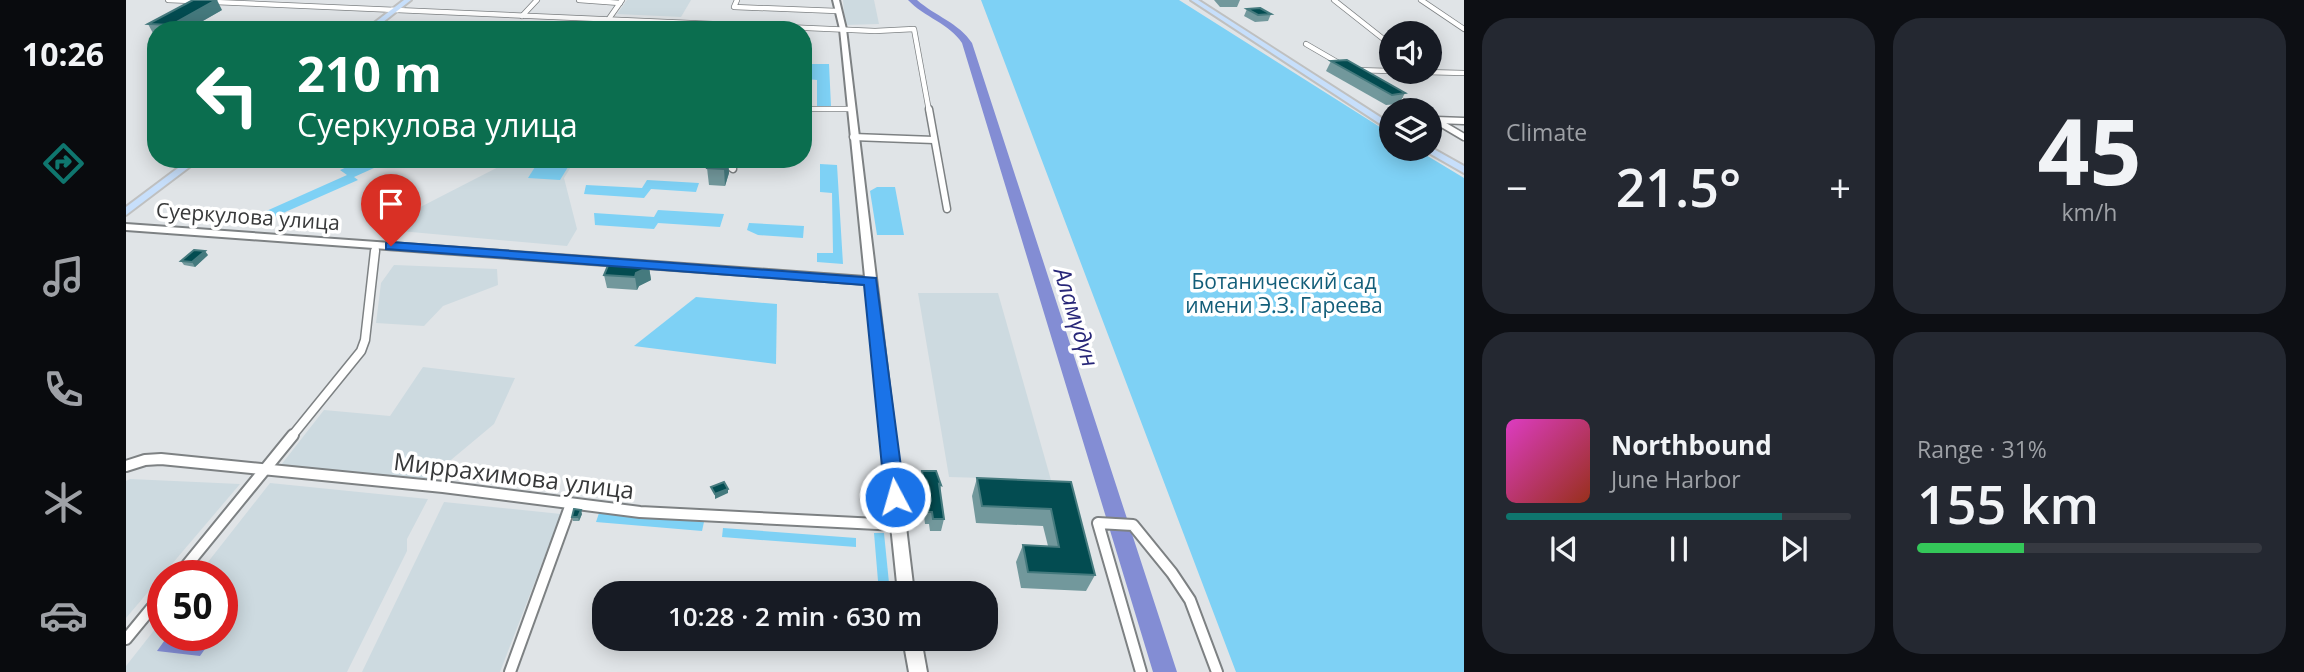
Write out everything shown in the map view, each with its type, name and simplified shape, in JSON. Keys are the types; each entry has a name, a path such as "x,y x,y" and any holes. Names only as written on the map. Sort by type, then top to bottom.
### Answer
{"main road":[{"path":"380,21 408,0"},
{"path":"836,0 843,29 905,581"},
{"path":"1194,0 1379,118"},
{"path":"1201,0 1211,11"},
{"path":"1442,158 1464,170"},
{"path":"126,212 184,168"},
{"name":"Суеркулова улица","path":"126,227 870,281"},
{"path":"914,651 918,672"}],"street":[{"path":"168,0 634,21"},
{"path":"266,5 274,0"},
{"path":"522,16 537,0"},
{"path":"579,0 621,1"},
{"path":"737,0 734,7 837,11"},
{"path":"1334,0 1379,36"},
{"path":"1421,0 1464,29"},
{"path":"608,20 621,1"},
{"path":"812,28 882,32 914,29 947,209"},
{"path":"1306,44 1369,81"},
{"path":"1351,70 1379,71"},
{"path":"1442,72 1464,73"},
{"path":"1388,92 1398,98"},
{"path":"812,109 850,109"},
{"path":"1442,120 1464,121"},
{"path":"1442,125 1464,137"},
{"path":"853,137 934,140"},
{"path":"191,560 361,351 376,245"},
{"name":"Миррахимова улица","path":"126,466 145,460 161,459 443,486 572,504 709,516 898,525"},
{"path":"510,672 572,504"},
{"path":"1141,672 1098,523 1133,525 1184,589 1196,610 1217,672"},
{"path":"126,639 147,613"}],"shaded area":[{"path":"627,0 691,0 681,17 617,14"},
{"path":"843,0 874,0 879,24 845,25"},
{"path":"496,168 570,168 564,178 577,229 567,246 389,230 401,217"},
{"path":"394,265 497,269 498,285 443,306 424,326 376,323 381,283"},
{"path":"918,293 998,293 1051,480 949,477"},
{"path":"423,367 515,378 494,424 427,480 281,465 324,410 390,416"},
{"path":"130,479 240,484 175,560 147,560 147,593 126,618 126,481"},
{"path":"270,483 428,499 407,539 407,551 347,672 126,672 126,666 147,639 147,651 238,651 238,560 210,560"},
{"path":"444,502 561,514 500,672 362,672"},
{"path":"157,651 204,651 200,656"}],"green space":[{"name":"Ботанический сад имени Э.З. Гареева","path":"981,0 1179,0 1379,126 1379,161 1436,161 1464,178 1464,672 1236,672"},
{"path":"812,64 829,64 831,106 817,106 817,80 812,80"},
{"path":"820,164 837,165 843,264 817,262 817,253 833,253 832,193 820,192"},
{"path":"374,168 354,177 358,180 274,217 264,212 347,175 340,170"},
{"path":"534,168 567,168 560,180 528,178"},
{"path":"647,180 699,183 696,192 651,189 644,198 584,194 586,185 642,188"},
{"path":"877,187 895,187 904,235 877,235 870,191"},
{"path":"658,210 724,214 720,227 658,223 654,229 595,225 594,213 654,217"},
{"path":"749,223 804,226 803,238 758,235 747,230"},
{"path":"696,297 777,304 776,364 634,346"},
{"path":"599,513 704,522 702,531 596,522"},
{"path":"723,528 856,538 856,547 722,537"},
{"path":"874,533 884,533 889,581 878,581"}],"building":[{"path":"193,0 216,0 178,21 154,21"},
{"path":"1260,8 1271,14 1258,15 1247,9"},
{"path":"1347,60 1379,78 1379,84 1389,84 1405,93 1392,95 1331,61"},
{"path":"194,250 205,251 192,262 181,261"},
{"path":"609,263 649,267 636,273 635,277 604,275"},
{"path":"922,471 936,471 941,485 939,484 944,519 933,519 932,512 928,512"},
{"path":"977,478 1071,482 1095,575 1028,572 1023,545 1059,547 1051,509 982,506"},
{"path":"724,482 728,489 715,494 711,487"},
{"path":"574,509 581,510 578,517 572,517"}],"waterway":[{"name":"Аламүдүн","path":"912,0 927,13 955,29 967,43 1165,672"}],"route":[{"path":"391,246 870,281 895,497"}]}
